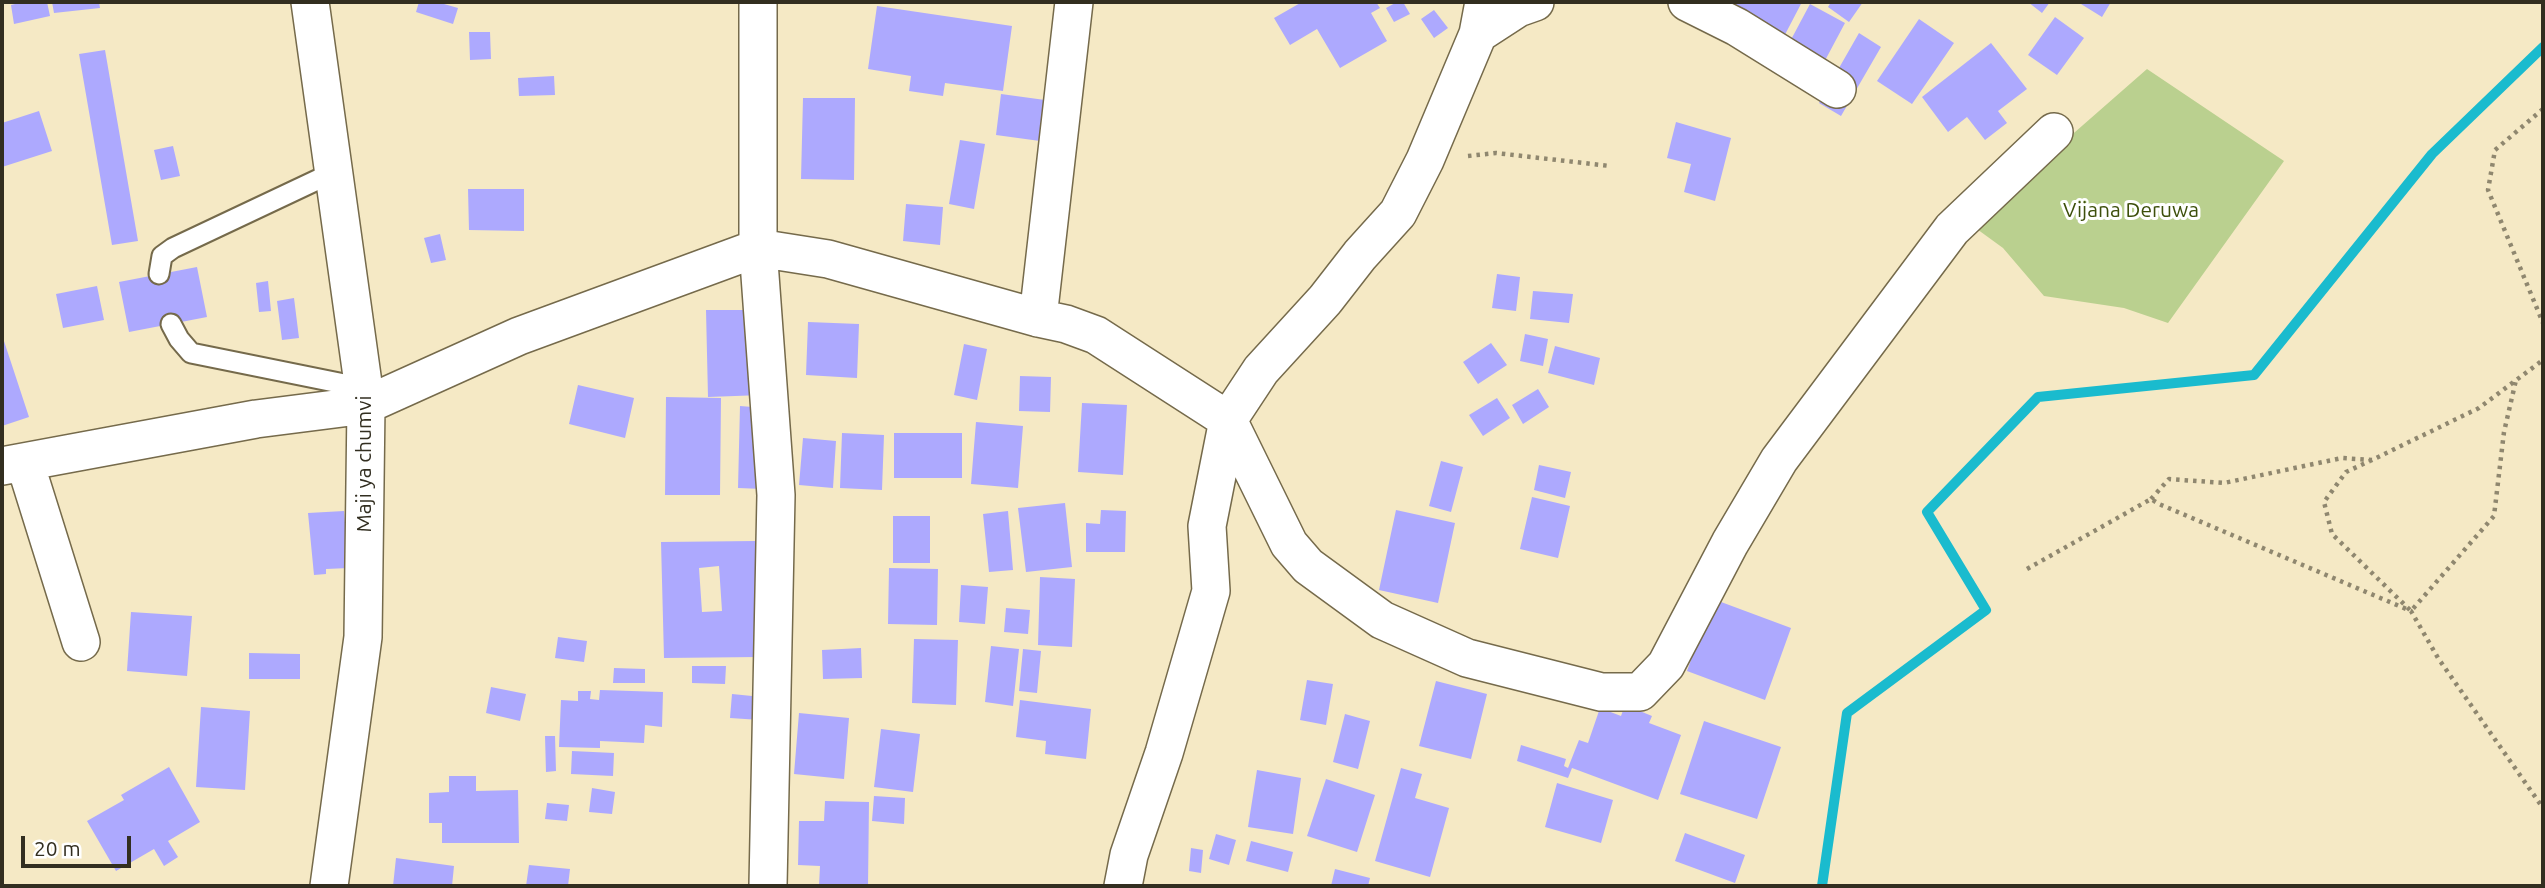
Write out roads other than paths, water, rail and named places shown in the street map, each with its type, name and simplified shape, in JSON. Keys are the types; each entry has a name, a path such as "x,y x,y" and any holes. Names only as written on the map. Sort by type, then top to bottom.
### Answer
{"street":[{"name":"Maji ya chumvi","path":"310,2 365,396 363,637 329,886"},
{"path":"758,2 758,248 776,495 768,885"},
{"path":"1038,318 1074,2"},
{"path":"1123,886 1129,855 1164,753 1211,591 1207,526 1228,420 1262,370 1398,213 1425,160 1481,18 1535,2"},
{"path":"1687,2 1737,27 1837,89"},
{"path":"81,642 14,464 365,396 758,248 828,259 1066,324 1096,335 1228,420 1289,544 1308,566 1382,620 1466,658 1601,692 1640,692 1666,665 1730,543 1779,460 1952,229 2054,132"}],"lane":[{"path":"159,274 162,256 173,248 334,172"},
{"path":"171,324 179,340 191,353 365,396"}],"waterway":[{"path":"1822,886 1847,713 1986,610 1927,512 2038,397 2254,375 2432,154 2543,47"}],"park label":[{"name":"Vijana Deruwa","path":"2131,210"}]}
